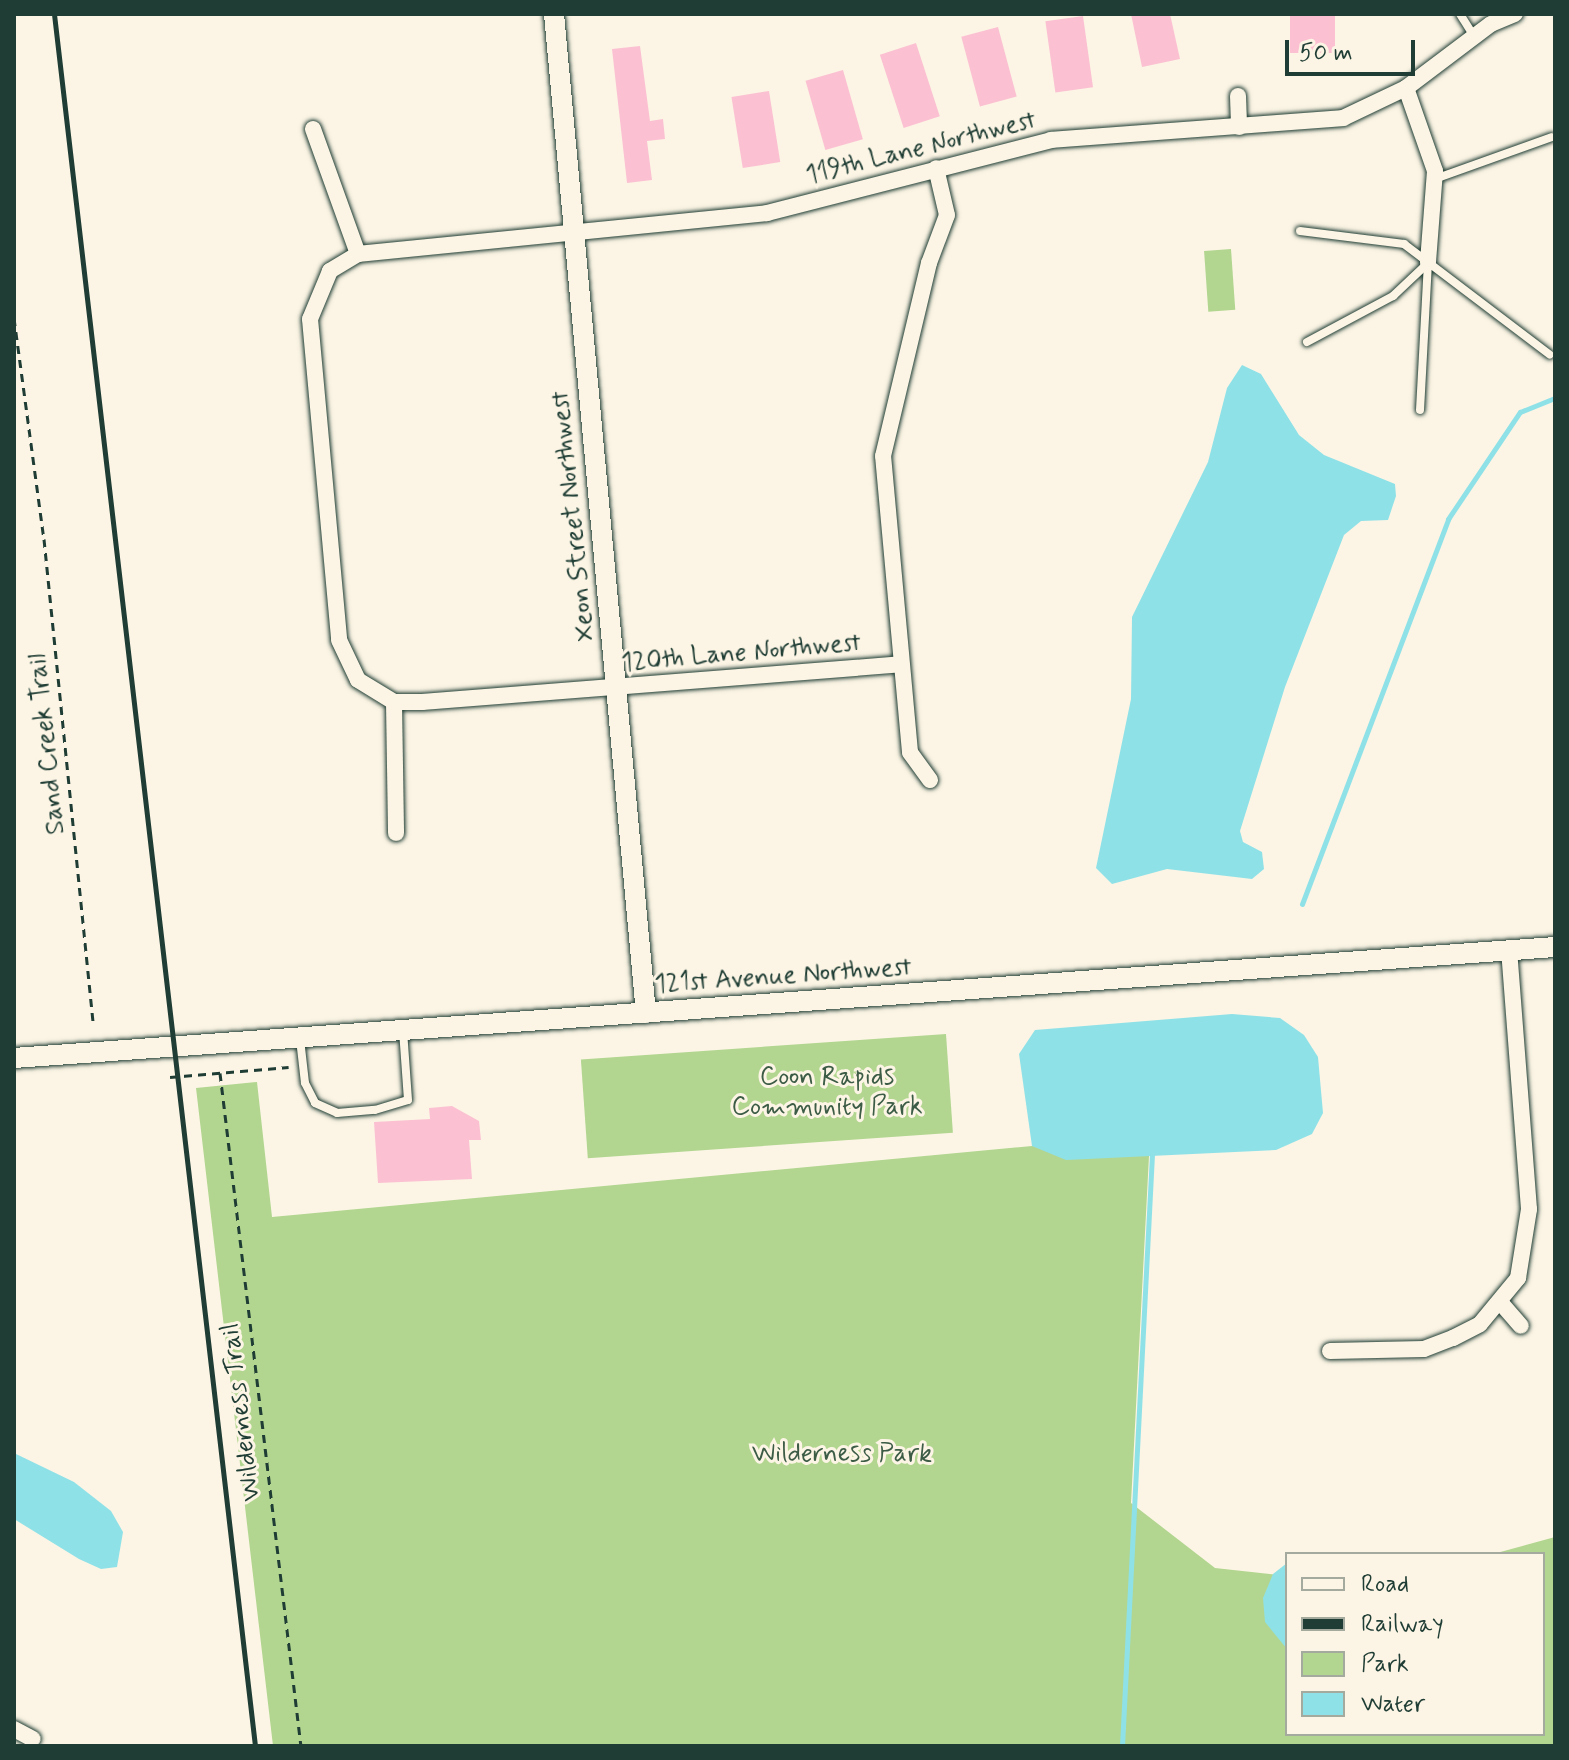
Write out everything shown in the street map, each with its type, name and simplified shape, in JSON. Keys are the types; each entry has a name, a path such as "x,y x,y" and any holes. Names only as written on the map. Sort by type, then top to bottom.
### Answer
{"street":[{"name":"Xeon Street Northwest","path":"554,14 571,233 618,688 646,1013"},
{"name":"119th Lane Northwest","path":"358,254 767,213 1051,140 1343,118 1406,88 1474,36 1515,14"},
{"path":"1406,88 1435,179 1428,263"},
{"path":"1238,96 1239,127"},
{"path":"313,129 358,254 330,271 310,319 339,640 358,680 394,702 396,833"},
{"path":"930,780 910,752 883,456 929,263 947,215 936,168"},
{"name":"120th Lane Northwest","path":"394,702 618,688 900,664"},
{"name":"121st Avenue Northwest","path":"14,1058 1555,947"},
{"path":"1330,1351 1424,1349 1480,1324 1501,1303 1518,1278 1529,1231 1509,950"},
{"path":"1501,1303 1521,1326"},
{"path":"14,1729 33,1739"}],"lane":[{"path":"1460,14 1474,36"},
{"path":"1435,179 1552,137"},
{"path":"1300,231 1404,244 1550,355"},
{"path":"1307,342 1393,296 1428,263"},
{"path":"1420,410 1428,263"},
{"path":"300,1038 309,1094 337,1113 408,1100 403,1030"}],"path":[{"name":"Sand Creek Trail","path":"14,318 46,553 93,1023"},
{"path":"170,1077 291,1067"},
{"name":"Wilderness Trail","path":"220,1073 301,1746"}],"green space":[{"path":"1231,249 1235,310 1208,312 1204,251"},
{"name":"Coon Rapids Community Park","path":"946,1034 953,1133 588,1158 581,1060"},
{"name":"Wilderness Park","path":"257,1082 272,1217 1032,1146 1149,1156 1131,1503 1215,1568 1285,1576 1285,1736 1545,1736 1545,1552 1500,1552 1555,1537 1555,1746 273,1746 196,1088"}],"water":[{"path":"1242,365 1261,374 1299,435 1324,455 1395,484 1396,496 1388,520 1361,521 1344,535 1285,687 1240,831 1243,842 1262,852 1264,869 1252,879 1167,869 1112,884 1096,868 1131,699 1132,617 1208,462 1227,388"},
{"path":"1232,1014 1280,1018 1304,1035 1318,1057 1323,1113 1312,1134 1276,1150 1066,1160 1032,1146 1019,1054 1035,1030"},
{"path":"14,1453 74,1482 111,1511 123,1532 117,1567 101,1569 79,1559 14,1519"},
{"path":"1285,1565 1285,1647 1265,1622 1263,1598 1273,1574"}],"building":[{"path":"1131,14 1170,14 1180,59 1142,67"},
{"path":"1290,14 1335,14 1335,53 1290,53"},
{"path":"1083,16 1093,87 1055,93 1045,21"},
{"path":"998,27 1017,97 980,106 961,37"},
{"path":"916,43 940,116 904,128 880,55"},
{"path":"640,46 650,121 663,119 665,139 647,141 652,180 627,183 612,49"},
{"path":"843,70 863,139 825,150 806,81"},
{"path":"769,91 780,162 743,168 731,97"},
{"path":"452,1106 479,1121 481,1140 469,1140 472,1179 378,1183 374,1122 430,1119 429,1108"}],"waterway":[{"path":"1302,904 1448,519 1520,412 1555,398"},
{"path":"1122,1746 1152,1153"}],"railway":[{"path":"54,14 255,1746"}]}
